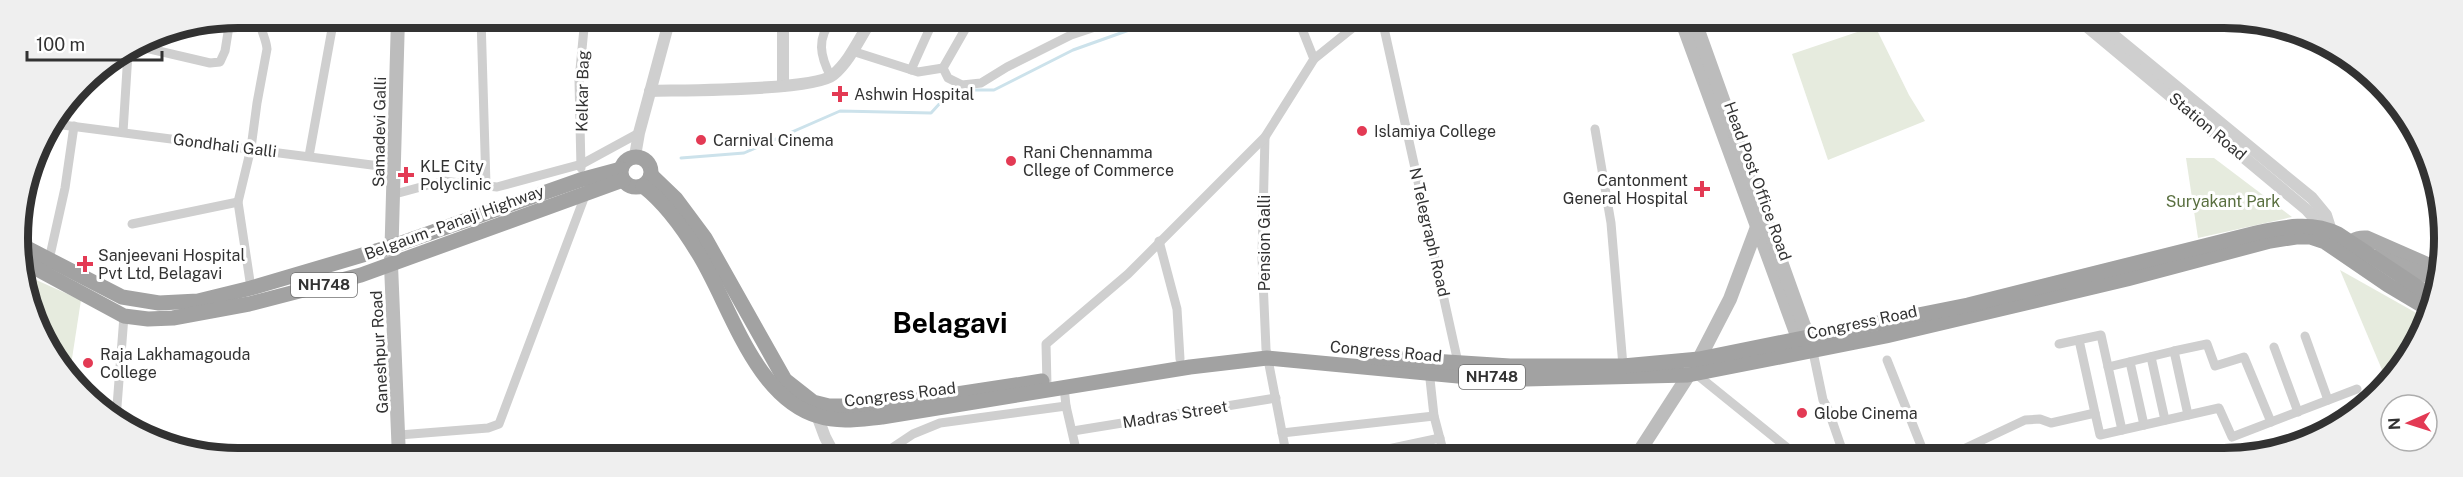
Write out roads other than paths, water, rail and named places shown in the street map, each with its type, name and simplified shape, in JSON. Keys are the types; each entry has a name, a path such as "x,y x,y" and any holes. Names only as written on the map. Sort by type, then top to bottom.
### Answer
{"highway":[{"name":"NH748","path":"622,174 626,160 635,156"},
{"path":"635,156 640,156 650,164 647,180"},
{"name":"Belgaum - Panaji Highway","path":"29,249 122,297 159,303 198,301 251,288 393,246 622,174"},
{"path":"622,174 630,186 647,180"},
{"path":"647,180 676,199 705,238 785,380 815,409"},
{"name":"Belgaum - Panaji Highway","path":"30,265 124,316 148,319 194,315 260,301 391,265 583,187"},
{"name":"Congress Road","path":"815,409 834,420 863,419 1180,359 1266,354 1579,379 1694,369 2014,306 2270,241 2310,237 2340,245 2427,294"},
{"name":"Congress Road","path":"2340,245 2423,305"},
{"name":"Congress Road","path":"1047,385 1065,387 1266,354"},
{"name":"Congress Road","path":"1459,370 1510,366 1623,366 1694,369"}],"main road":[{"name":"Samadevi Galli","path":"393,246 398,28"},
{"name":"Head Post Office Road","path":"1685,28 1756,206 1757,227 1806,346"},
{"name":"Head Post Office Road","path":"1697,28 1756,206 1806,346"},
{"path":"1642,448 1694,369 1730,299 1757,227"},
{"path":"2340,245 2361,237 2373,240 2433,267"},
{"path":"2340,245 2431,277"},
{"name":"Ganeshpur Road","path":"393,246 391,265 399,448"}],"street":[{"path":"251,288 238,202 251,148 256,103 267,49 266,40 260,28"},
{"path":"309,156 332,28"},
{"path":"481,28 486,185"},
{"name":"Kelkar Bag","path":"399,435 489,428 499,424 583,187 579,80 584,28"},
{"path":"635,156 667,28"},
{"path":"783,28 783,87"},
{"path":"825,28 821,39 822,60 831,77"},
{"path":"650,91 783,87 831,77 852,51 866,28"},
{"path":"911,70 930,28"},
{"path":"943,68 966,28"},
{"path":"943,68 948,78 962,85 981,83 1007,67 1071,35 1092,28"},
{"path":"1302,28 1314,59"},
{"path":"1047,385 1047,344 1128,274 1265,137 1314,59 1353,28"},
{"name":"N Telegraph Road","path":"1384,28 1459,370"},
{"name":"Station Road","path":"2089,28 2307,210 2340,245"},
{"path":"2105,28 2312,198 2326,215 2340,245"},
{"path":"149,49 210,63 220,62 225,51 229,29"},
{"path":"852,51 918,72 943,68"},
{"path":"123,132 127,61"},
{"name":"Gondhali Galli","path":"63,125 395,168"},
{"path":"49,260 65,188 74,126"},
{"path":"1595,129 1611,223 1623,366"},
{"name":"Kelkar Bag","path":"395,194 443,181 497,187 582,164 639,133"},
{"name":"Pension Galli","path":"1265,137 1262,256 1266,354 1285,448"},
{"path":"132,224 238,202"},
{"path":"1159,241 1177,309 1180,359"},
{"path":"117,409 124,316"},
{"path":"2059,344 2101,335 2122,430"},
{"path":"2305,336 2328,400"},
{"path":"2079,340 2100,435 2219,408 2232,437 2357,389"},
{"path":"2108,367 2207,344 2215,366 2244,357 2271,422"},
{"path":"1806,346 1842,448"},
{"path":"2274,347 2298,412"},
{"path":"2174,351 2188,415"},
{"path":"2151,357 2166,420"},
{"path":"1887,360 1922,448"},
{"path":"2130,362 2144,425"},
{"path":"1428,367 1434,416 1442,448"},
{"path":"1694,369 1788,448"},
{"path":"1065,387 1066,406 1076,448"},
{"name":"Madras Street","path":"1073,431 1276,398"},
{"path":"892,448 913,434 940,423 1066,406"},
{"path":"815,409 833,448"},
{"path":"1966,448 2025,420 2040,419 2051,423 2095,413"},
{"path":"1282,433 1434,416"},
{"path":"1393,448 1440,438"}],"waterway":[{"path":"681,158 744,153 840,111 931,113 952,90 994,90 1073,50 1135,28"}],"place":[{"name":"Ashwin Hospital","path":"840,94"},
{"name":"Islamiya College","path":"1362,131"},
{"name":"Carnival Cinema","path":"701,140"},
{"name":"Rani Chennamma Cllege of Commerce","path":"1011,161"},
{"name":"KLE City Polyclinic","path":"406,175"},
{"name":"Cantonment General Hospital","path":"1702,189"},
{"name":"Sanjeevani Hospital Pvt Ltd, Belagavi","path":"85,264"},
{"name":"Raja Lakhamagouda College","path":"88,363"},
{"name":"Globe Cinema","path":"1802,413"}],"district":[{"name":"Belagavi","path":"950,323"}],"park label":[{"name":"Suryakant Park","path":"2223,201"}]}
